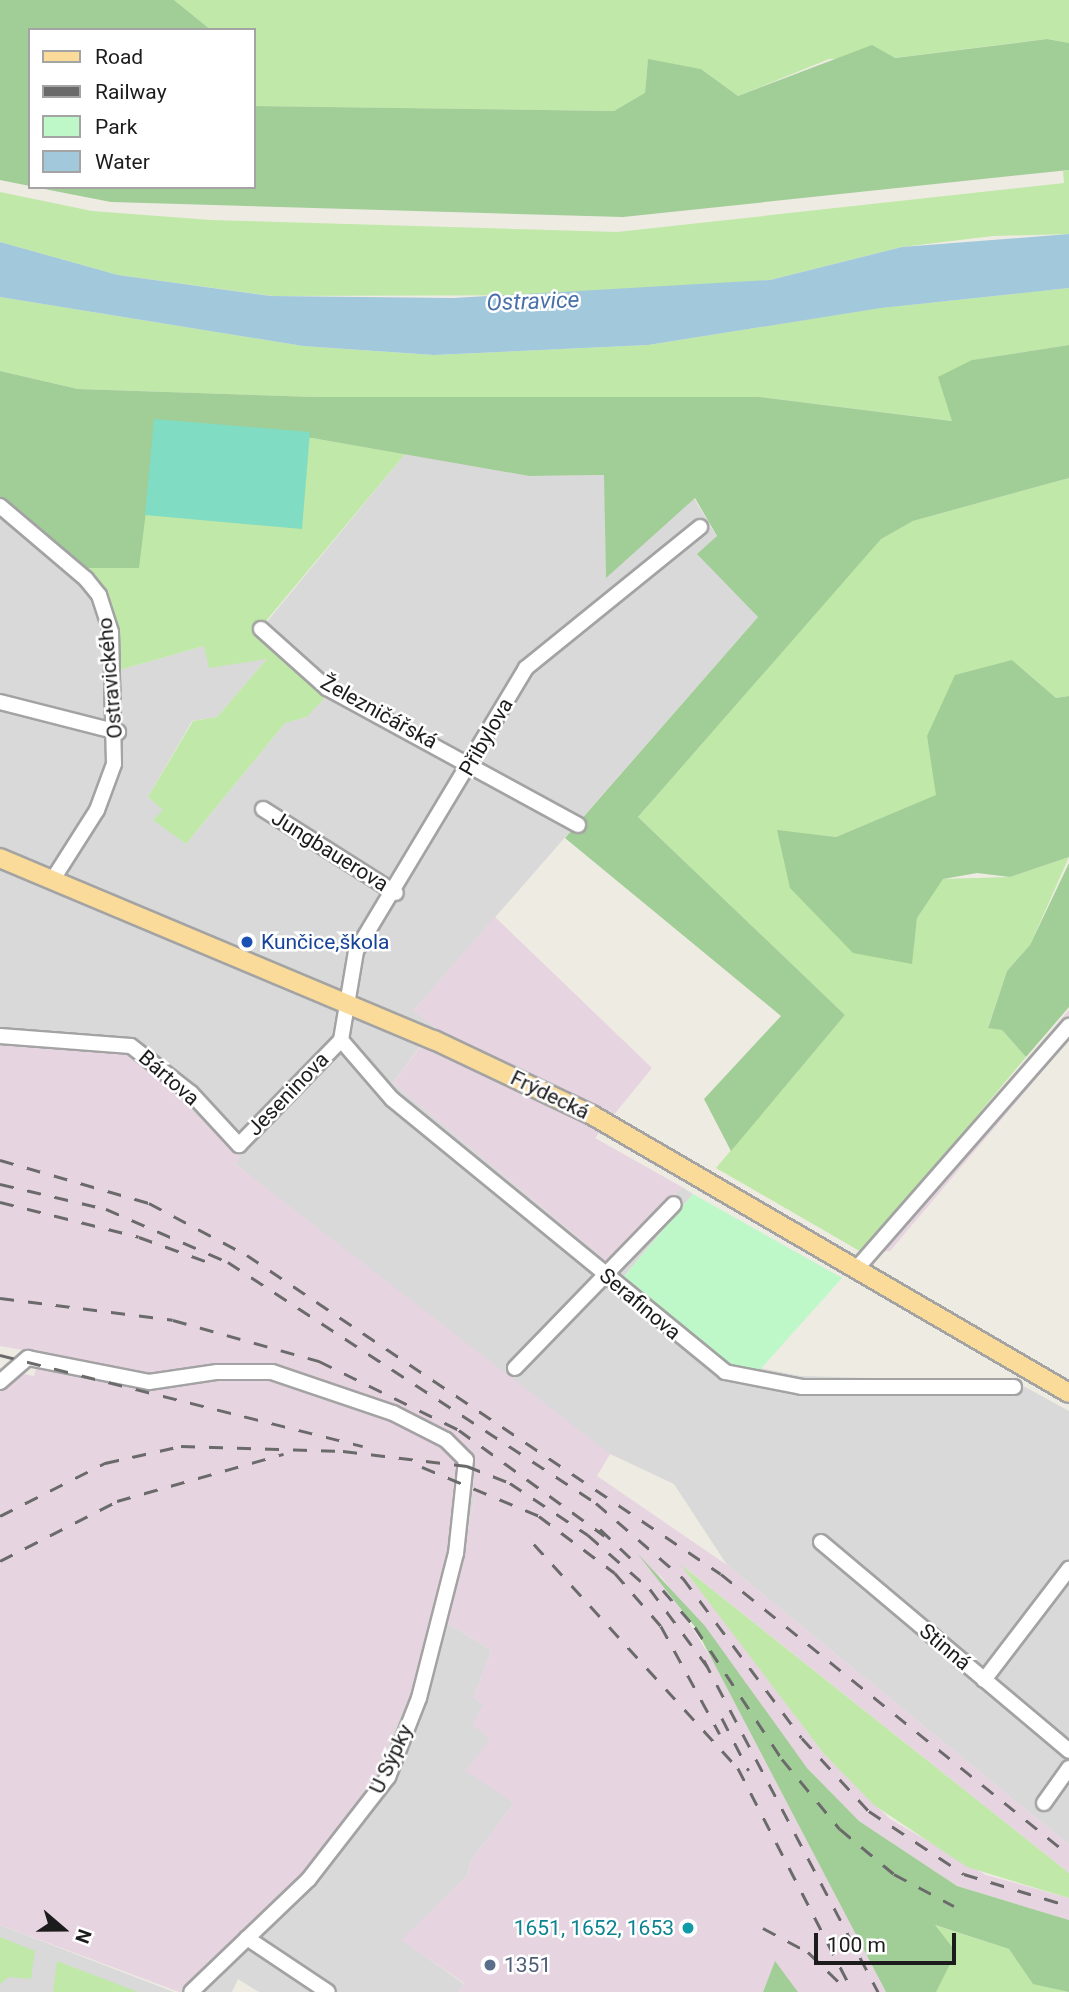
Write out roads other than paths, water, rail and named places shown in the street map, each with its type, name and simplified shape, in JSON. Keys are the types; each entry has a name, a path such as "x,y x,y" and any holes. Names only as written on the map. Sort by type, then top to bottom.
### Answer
{"main road":[{"name":"Frýdecká","path":"0,858 347,1003 592,1115 1069,1393"}],"street":[{"name":"Ostravického","path":"0,506 100,595 111,632 118,732 97,810 54,879"},
{"name":"Přibylova","path":"347,1003 356,951 396,893 535,657 701,527"},
{"name":"Železničářská","path":"261,629 327,688 472,762 578,825"},
{"path":"0,702 118,732"},
{"name":"Jungbauerova","path":"263,809 396,893"},
{"name":"Jeseninova","path":"239,1145 341,1040 347,1003"},
{"path":"857,1268 1069,1026"},
{"name":"Bártova","path":"0,1036 131,1046 191,1093 239,1145"},
{"name":"Serafinova","path":"341,1040 392,1099 725,1372 759,1382 1014,1387"},
{"path":"515,1368 674,1204"},
{"name":"U Sýpky","path":"0,1382 28,1358 149,1382 217,1372 272,1372 393,1413 446,1440 466,1460 456,1553 419,1698 388,1776 341,1843 191,1992"},
{"name":"Stinná","path":"821,1542 1069,1751"},
{"path":"984,1680 1069,1569"},
{"path":"1044,1802 1069,1768"},
{"path":"247,1938 328,1992"}],"water":[{"name":"Ostravice","path":"1069,234 1069,288 881,308 648,345 434,355 303,346 0,297 0,242 118,275 271,296 453,298 770,280 902,247"}],"railway":[{"path":"0,1160 149,1203 247,1255 721,1574 1069,1855"},
{"path":"0,1184 106,1209 228,1262 596,1503 683,1578 802,1738 869,1811 964,1874 1069,1906"},
{"path":"0,1202 139,1237 208,1262"},
{"path":"0,1298 173,1320 319,1361 459,1430 605,1536"},
{"path":"0,1355 363,1446"},
{"path":"0,1516 105,1463 181,1446 343,1451 467,1466 510,1483 588,1535 650,1589 708,1667"},
{"path":"0,1561 117,1501 283,1454"},
{"path":"422,1467 539,1516 615,1573 661,1626 720,1734"},
{"path":"600,1529 638,1565"},
{"path":"534,1544 738,1768 853,1992"},
{"path":"663,1590 695,1627 782,1759 840,1829 894,1874 954,1906"},
{"path":"704,1660 878,1992"},
{"path":"722,1718 749,1771"},
{"path":"763,1928 808,1952 844,1987"}],"place":[{"name":"Kunčice,škola","path":"247,942"},
{"name":"1651, 1652, 1653","path":"688,1928"},
{"name":"1351","path":"490,1965"}]}
